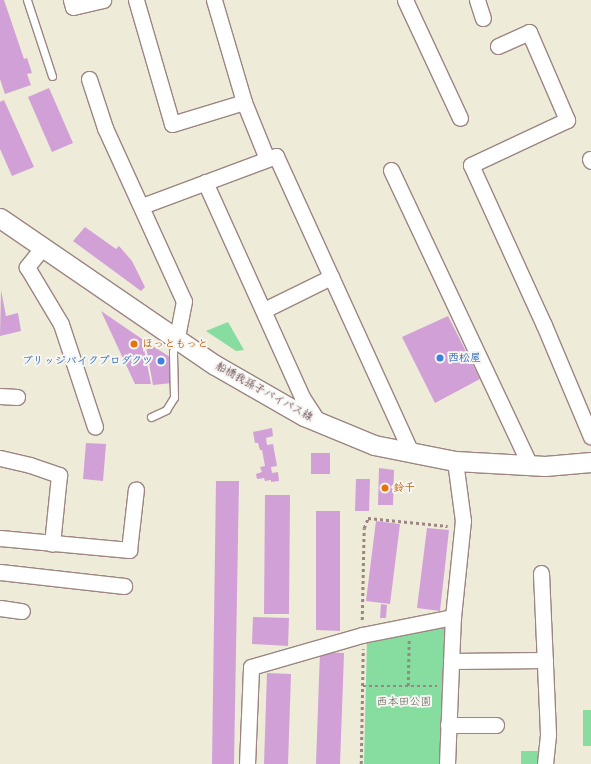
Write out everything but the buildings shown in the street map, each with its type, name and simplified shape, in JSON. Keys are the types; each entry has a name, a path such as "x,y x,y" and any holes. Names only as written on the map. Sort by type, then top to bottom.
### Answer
{"street":[{"path":"71,0 73,7 103,0"},
{"path":"136,0 172,124 244,102"},
{"path":"214,0 244,102 266,159"},
{"path":"405,0 460,118"},
{"path":"477,0 483,18"},
{"path":"498,46 529,32 567,120 471,165 544,325 591,437"},
{"path":"89,79 105,128 142,206 184,301 177,337"},
{"path":"142,206 276,156 411,452"},
{"path":"392,170 530,465"},
{"path":"205,182 302,397 318,422"},
{"name":"船橋我孫子バイパス線","path":"0,218 248,385 318,422 374,445 455,461 530,465 591,462"},
{"path":"42,247 27,267 61,324 95,427"},
{"path":"264,310 331,277"},
{"path":"0,396 17,397"},
{"path":"0,458 30,465 59,475 52,544"},
{"path":"447,764 453,617 463,521 455,461"},
{"path":"0,538 129,550 136,489"},
{"path":"0,572 124,586"},
{"path":"541,573 548,735 545,764"},
{"path":"0,608 22,611"},
{"path":"247,764 251,667 362,635 453,617"},
{"path":"451,661 545,660"},
{"path":"448,725 496,725"}],"lane":[{"path":"27,0 52,76"},
{"path":"151,417 166,410 174,397 173,352 177,337"}],"path":[{"path":"362,625 364,528 368,518 457,527"},
{"path":"408,686 409,626"},
{"path":"361,764 364,642"},
{"path":"363,686 446,686"}],"green space":[{"path":"228,322 244,350 236,351 206,331"},
{"name":"西本田公園","path":"446,624 441,764 364,764 367,640"},
{"path":"583,710 591,710 591,746 583,746"},
{"path":"521,751 541,751 541,764 521,764"}],"place":[{"name":"ほっともっと","path":"134,344"},
{"name":"西松屋","path":"440,358"},
{"name":"ブリッジバイクプロダクツ","path":"161,361"},
{"name":"鈴千","path":"385,488"}]}
